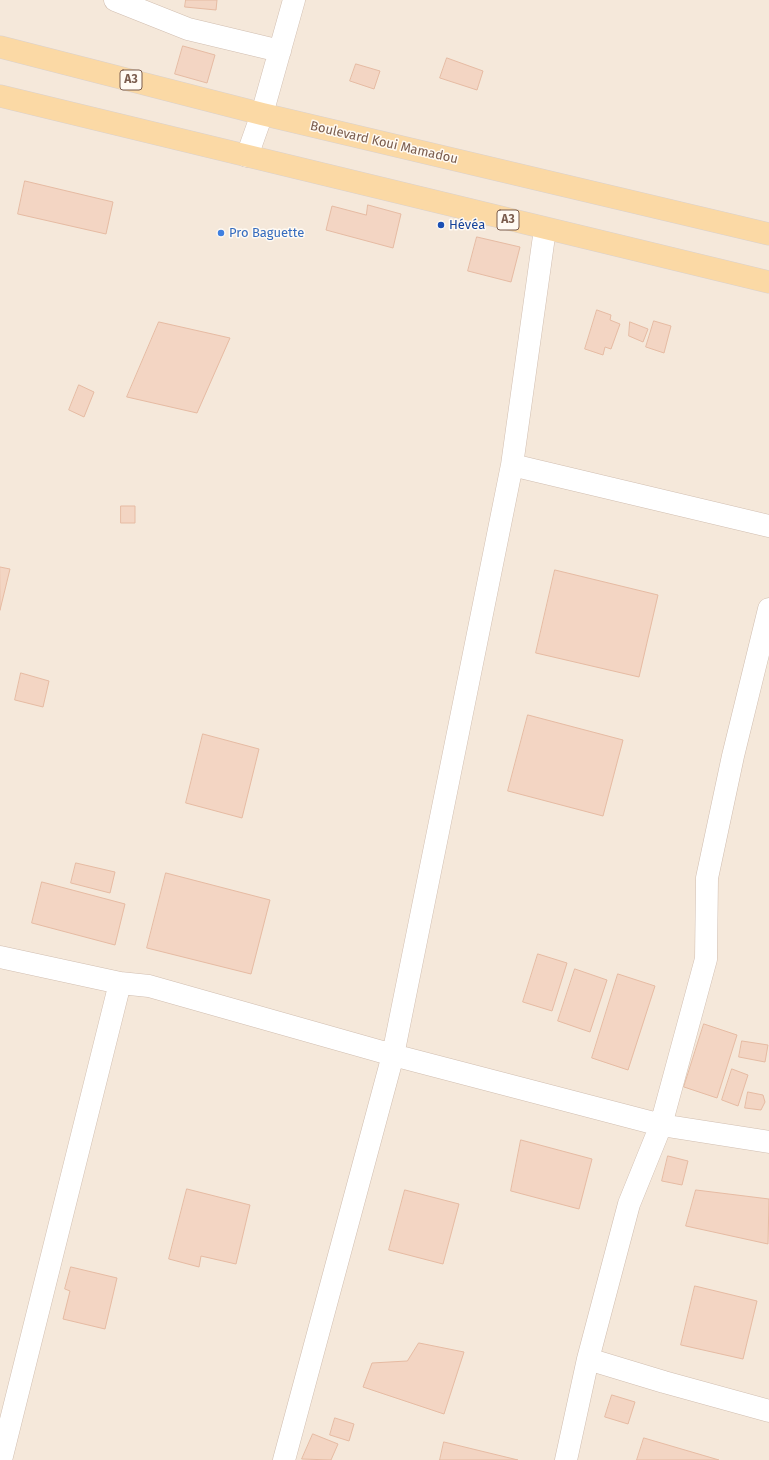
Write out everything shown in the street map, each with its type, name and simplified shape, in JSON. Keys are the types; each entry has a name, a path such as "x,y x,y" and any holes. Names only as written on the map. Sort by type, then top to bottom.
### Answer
{"main road":[{"name":"Boulevard Koui Mamadou","path":"0,46 262,114 769,234"},
{"name":"A3","path":"0,96 769,282"}],"street":[{"path":"115,0 188,29 280,51"},
{"path":"247,156 262,114 294,0"},
{"path":"284,1460 393,1055 512,464 545,229"},
{"path":"512,464 769,526"},
{"path":"566,1460 588,1359 629,1204 661,1125 706,958 707,878 732,756 769,609"},
{"path":"0,957 120,982 149,986 393,1055 661,1125 769,1142"},
{"path":"1,1460 120,982"},
{"path":"588,1359 769,1411"}],"shaded area":[{"path":"0,0 769,0 769,1460 0,1460"}],"building":[{"path":"186,0 217,0 216,10 185,7"},
{"path":"183,46 215,55 207,83 175,74"},
{"path":"447,58 483,71 477,90 440,78"},
{"path":"356,64 380,71 374,89 350,81"},
{"path":"25,181 113,202 106,234 18,214"},
{"path":"368,205 401,214 393,248 326,230 332,206 366,215"},
{"path":"477,237 520,247 511,282 468,271"},
{"path":"597,310 611,315 610,320 620,324 611,349 605,347 603,355 585,349"},
{"path":"654,321 671,326 664,353 646,347"},
{"path":"159,322 230,338 197,413 127,397"},
{"path":"630,322 648,329 643,342 629,336"},
{"path":"79,385 94,392 84,417 69,410"},
{"path":"121,506 135,506 135,523 121,523"},
{"path":"0,567 10,569 0,610"},
{"path":"555,570 658,595 639,677 536,653"},
{"path":"21,673 49,681 43,707 15,700"},
{"path":"528,715 623,740 603,816 508,791"},
{"path":"203,734 259,749 242,818 186,803"},
{"path":"76,863 115,872 110,893 71,883"},
{"path":"166,873 270,900 251,974 147,948"},
{"path":"42,882 125,904 115,945 32,923"},
{"path":"538,954 567,963 552,1011 523,1002"},
{"path":"575,969 607,980 590,1032 558,1021"},
{"path":"618,974 655,986 628,1070 592,1058"},
{"path":"704,1024 737,1035 717,1098 684,1087"},
{"path":"742,1041 768,1045 765,1062 739,1057"},
{"path":"732,1069 748,1075 738,1106 722,1100"},
{"path":"748,1092 763,1095 765,1102 761,1110 745,1108"},
{"path":"521,1140 592,1159 579,1209 511,1191"},
{"path":"668,1156 688,1161 682,1185 662,1181"},
{"path":"187,1189 250,1205 236,1264 201,1256 199,1267 169,1259"},
{"path":"405,1190 459,1204 443,1264 389,1250"},
{"path":"696,1190 769,1199 768,1244 686,1226"},
{"path":"71,1267 117,1278 105,1329 63,1319 70,1291 65,1289"},
{"path":"695,1286 757,1301 743,1359 681,1345"},
{"path":"419,1343 464,1352 444,1414 363,1387 372,1363 407,1361"},
{"path":"612,1395 635,1402 628,1424 605,1417"},
{"path":"335,1418 354,1424 349,1441 330,1435"},
{"path":"313,1434 338,1444 331,1460 302,1459"},
{"path":"644,1438 719,1460 637,1460"},
{"path":"444,1442 518,1460 440,1460"}],"place":[{"name":"Hévéa","path":"441,225"},
{"name":"Pro Baguette","path":"221,233"}]}
